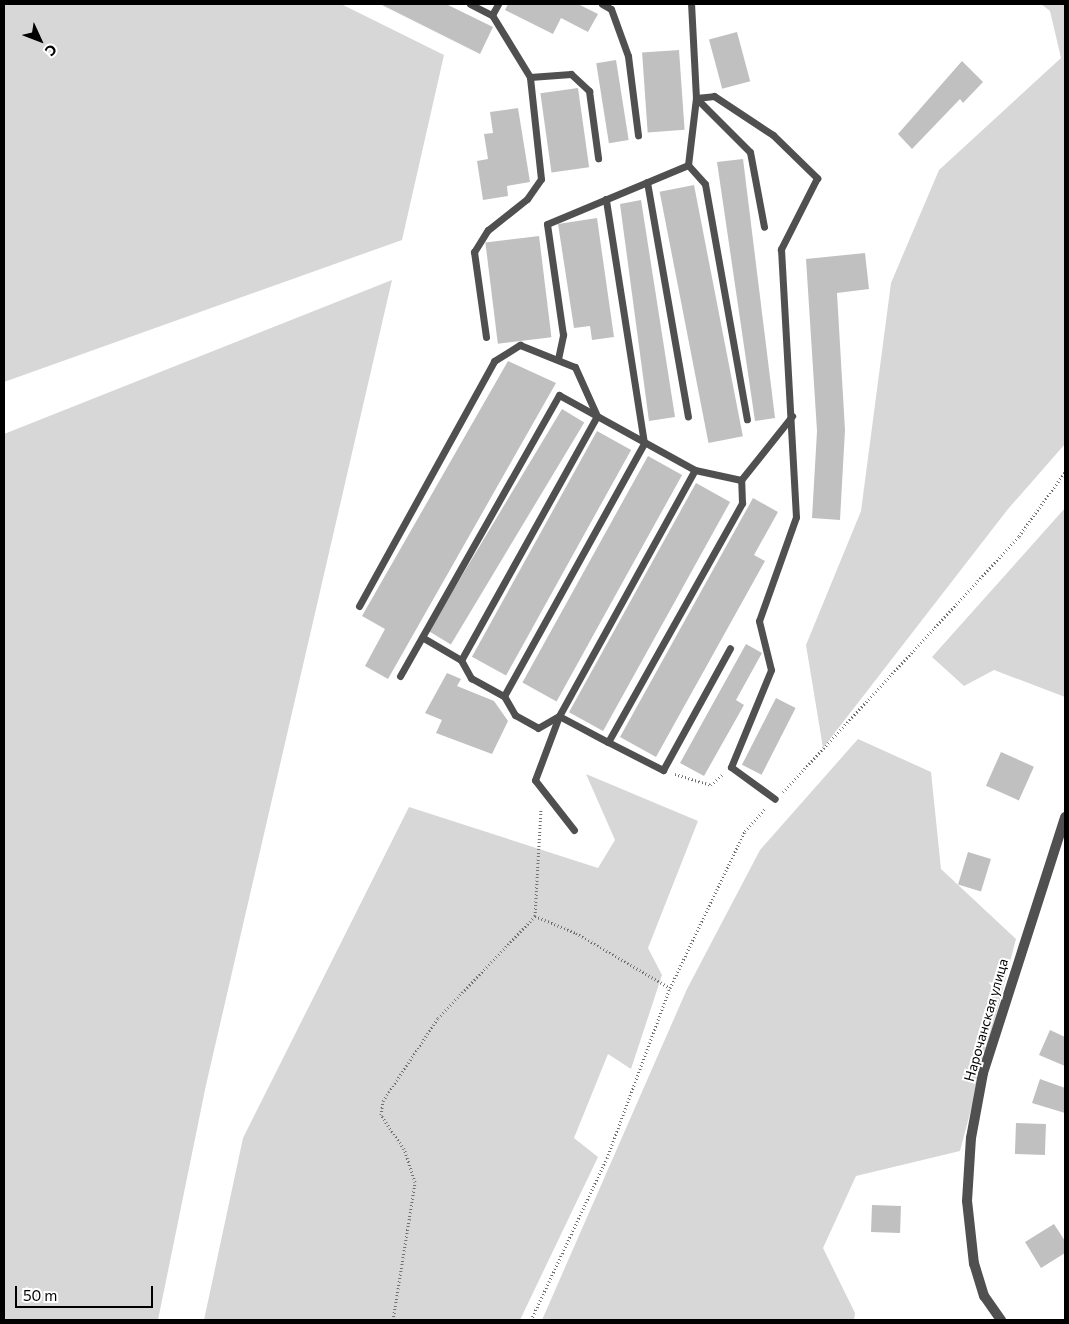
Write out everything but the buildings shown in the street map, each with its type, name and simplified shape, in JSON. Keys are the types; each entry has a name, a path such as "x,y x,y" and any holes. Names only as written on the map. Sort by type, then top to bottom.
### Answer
{"street":[{"name":"Нарочанская улица","path":"1001,1320 984,1296 974,1264 967,1201 972,1138 983,1073 1065,817"}],"lane":[{"path":"470,4 492,15 530,77 541,179 527,199 488,230 474,252 486,337"},
{"path":"492,15 498,4"},
{"path":"602,4 611,9 628,56 638,135"},
{"path":"691,4 696,98 688,165 705,184 747,419"},
{"path":"530,77 571,74 589,91 598,158"},
{"path":"696,98 714,96 722,101 772,135 817,178 781,249 792,416 796,517 758,621 771,670 731,767 775,799"},
{"path":"696,98 750,152 764,227"},
{"path":"558,358 563,335 547,224 688,165"},
{"path":"647,182 688,416"},
{"path":"504,696 644,443 606,199"},
{"path":"359,606 494,362 520,345 558,358 575,367 596,416"},
{"path":"400,676 559,395 694,470 741,480"},
{"path":"461,660 596,416"},
{"path":"608,742 742,503 741,480 792,416"},
{"path":"574,830 534,780 559,716 694,470"},
{"path":"422,638 461,660 470,678 504,696 515,715 538,728 559,716"},
{"path":"559,716 663,770 730,648"}],"path":[{"path":"531,1320 607,1158 670,988 744,831 807,770 1019,536 1065,472"},
{"path":"663,770 711,785 731,767"},
{"path":"393,1320 415,1182 404,1149 381,1115 383,1101 438,1018 535,916 542,790"},
{"path":"535,916 576,933 670,988"}],"shaded area":[{"path":"4,4 341,4 444,55 402,240 4,382"},
{"path":"1041,4 1065,4 1065,444 1008,509 823,748 806,645 861,511 891,283 939,170 1061,58 1050,11"},
{"path":"392,280 206,1085 158,1320 4,1320 4,434"},
{"path":"1065,508 1065,697 994,670 964,686 932,657"},
{"path":"858,739 931,772 941,869 1016,939 960,1151 856,1176 823,1248 855,1313 854,1320 542,1320 687,989 760,850"},
{"path":"586,774 698,821 648,948 662,975 631,1069 608,1054 574,1138 598,1157 520,1320 204,1320 243,1138 409,807 598,868 615,840"}]}
